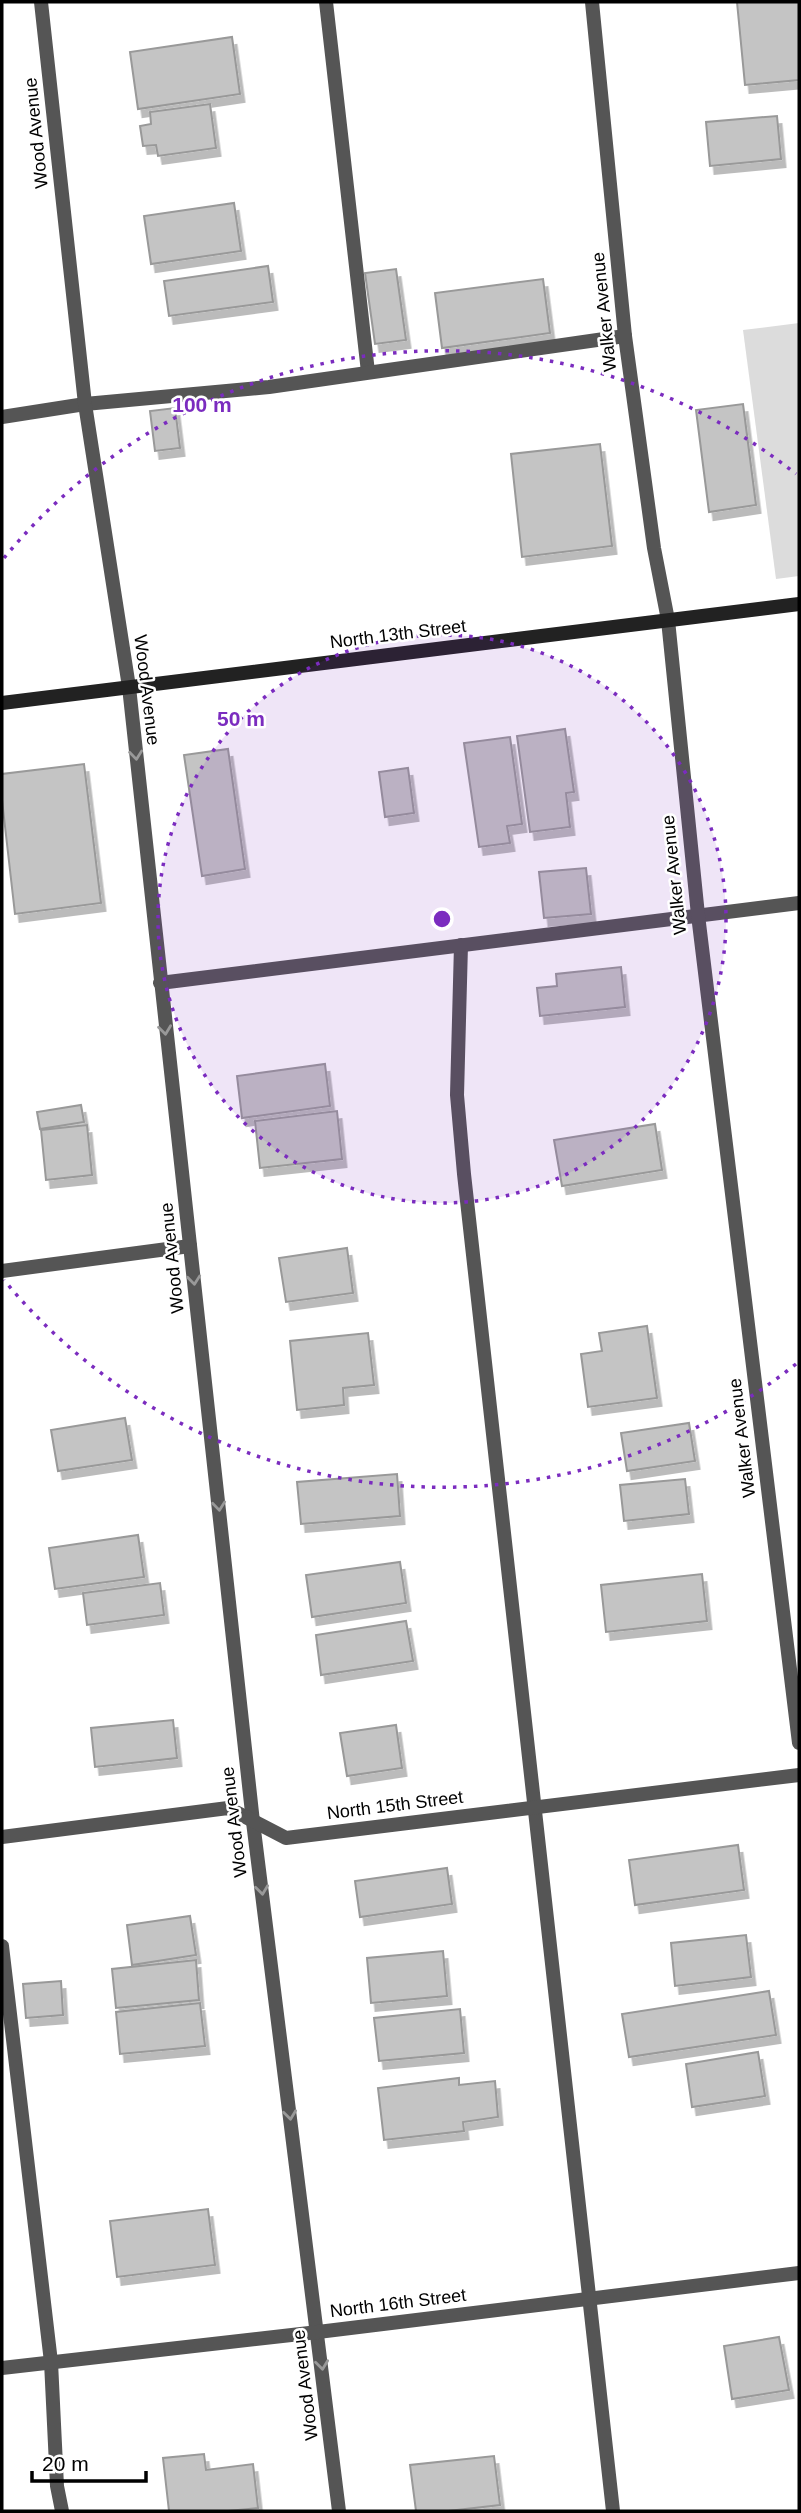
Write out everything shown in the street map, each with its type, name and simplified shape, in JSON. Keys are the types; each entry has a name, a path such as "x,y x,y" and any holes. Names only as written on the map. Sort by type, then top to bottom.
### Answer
{"street":[{"name":"Wood Avenue","path":"41,2 85,404 129,687 253,1822 339,2511"},
{"path":"326,2 368,372"},
{"name":"Walker Avenue","path":"592,2 625,336 654,548 668,620 698,915 799,1743"},
{"path":"2,416 85,404 269,387 625,336"},
{"name":"North 13th Street","path":"2,704 799,604"},
{"path":"160,983 799,903"},
{"path":"461,945 458,1108 613,2511"},
{"path":"2,1271 190,1246"},
{"name":"North 15th Street","path":"2,1837 228,1808 286,1838 799,1774"},
{"path":"2,1946 51,2362 57,2486 62,2511"},
{"name":"North 16th Street","path":"2,2368 799,2273"}],"shaded area":[{"path":"799,323 799,576 776,579 743,330"}],"building":[{"path":"737,2 799,2 799,80 745,85"},
{"path":"232,37 240,94 138,109 130,52"},
{"path":"210,104 216,148 158,156 156,145 143,146 140,126 151,124 150,112"},
{"path":"777,116 781,159 710,166 706,122"},
{"path":"234,203 241,251 151,264 144,216"},
{"path":"268,266 273,302 169,316 164,281"},
{"path":"396,269 406,340 375,344 365,273"},
{"path":"543,279 550,333 442,348 435,293"},
{"path":"743,404 756,505 709,512 696,410"},
{"path":"175,408 180,448 155,451 150,411"},
{"path":"600,444 612,546 522,557 511,454"},
{"path":"565,729 574,792 566,793 570,827 530,832 517,736"},
{"path":"510,737 522,824 507,826 510,843 479,847 464,743"},
{"path":"228,749 245,869 202,876 184,755"},
{"path":"84,764 101,903 15,914 2,800 2,774"},
{"path":"408,768 414,813 385,817 379,772"},
{"path":"586,868 591,914 544,918 539,872"},
{"path":"621,967 625,1007 540,1016 537,988 557,986 556,974"},
{"path":"325,1064 330,1106 242,1118 237,1076"},
{"path":"81,1105 84,1122 40,1129 37,1112"},
{"path":"337,1111 342,1159 260,1168 255,1121"},
{"path":"655,1124 662,1170 562,1186 554,1140"},
{"path":"87,1125 92,1175 46,1180 41,1130"},
{"path":"347,1248 353,1293 286,1302 279,1258"},
{"path":"647,1326 657,1398 588,1407 581,1354 602,1351 599,1333"},
{"path":"368,1333 374,1385 343,1388 344,1405 297,1410 290,1341"},
{"path":"125,1418 132,1460 58,1471 51,1430"},
{"path":"689,1423 695,1461 627,1471 621,1433"},
{"path":"397,1474 400,1516 301,1524 297,1482"},
{"path":"685,1479 689,1514 624,1521 620,1485"},
{"path":"138,1535 144,1577 55,1589 49,1548"},
{"path":"400,1562 406,1603 312,1617 306,1575"},
{"path":"702,1574 707,1621 606,1632 601,1585"},
{"path":"160,1583 164,1615 87,1625 83,1593"},
{"path":"406,1621 413,1661 321,1675 316,1635"},
{"path":"173,1720 177,1758 95,1767 91,1728"},
{"path":"396,1725 402,1768 347,1776 340,1733"},
{"path":"738,1845 744,1890 635,1905 629,1860"},
{"path":"447,1868 452,1904 360,1917 355,1881"},
{"path":"190,1916 196,1955 132,1965 127,1925"},
{"path":"746,1935 751,1977 675,1986 671,1943"},
{"path":"443,1951 447,1996 371,2003 367,1958"},
{"path":"196,1960 199,2000 116,2008 112,1969"},
{"path":"61,1981 63,2015 26,2018 23,1984"},
{"path":"769,1991 776,2035 629,2057 622,2014"},
{"path":"200,2003 205,2046 120,2054 116,2012"},
{"path":"460,2009 464,2053 379,2061 374,2018"},
{"path":"758,2052 765,2096 692,2107 686,2064"},
{"path":"459,2078 459,2085 495,2081 498,2117 463,2122 464,2131 384,2140 378,2088"},
{"path":"208,2209 215,2265 117,2277 110,2221"},
{"path":"779,2337 789,2390 732,2399 724,2346"},
{"path":"204,2454 206,2470 253,2464 258,2508 169,2511 163,2458"},
{"path":"494,2456 500,2505 448,2511 416,2511 410,2465"}]}
